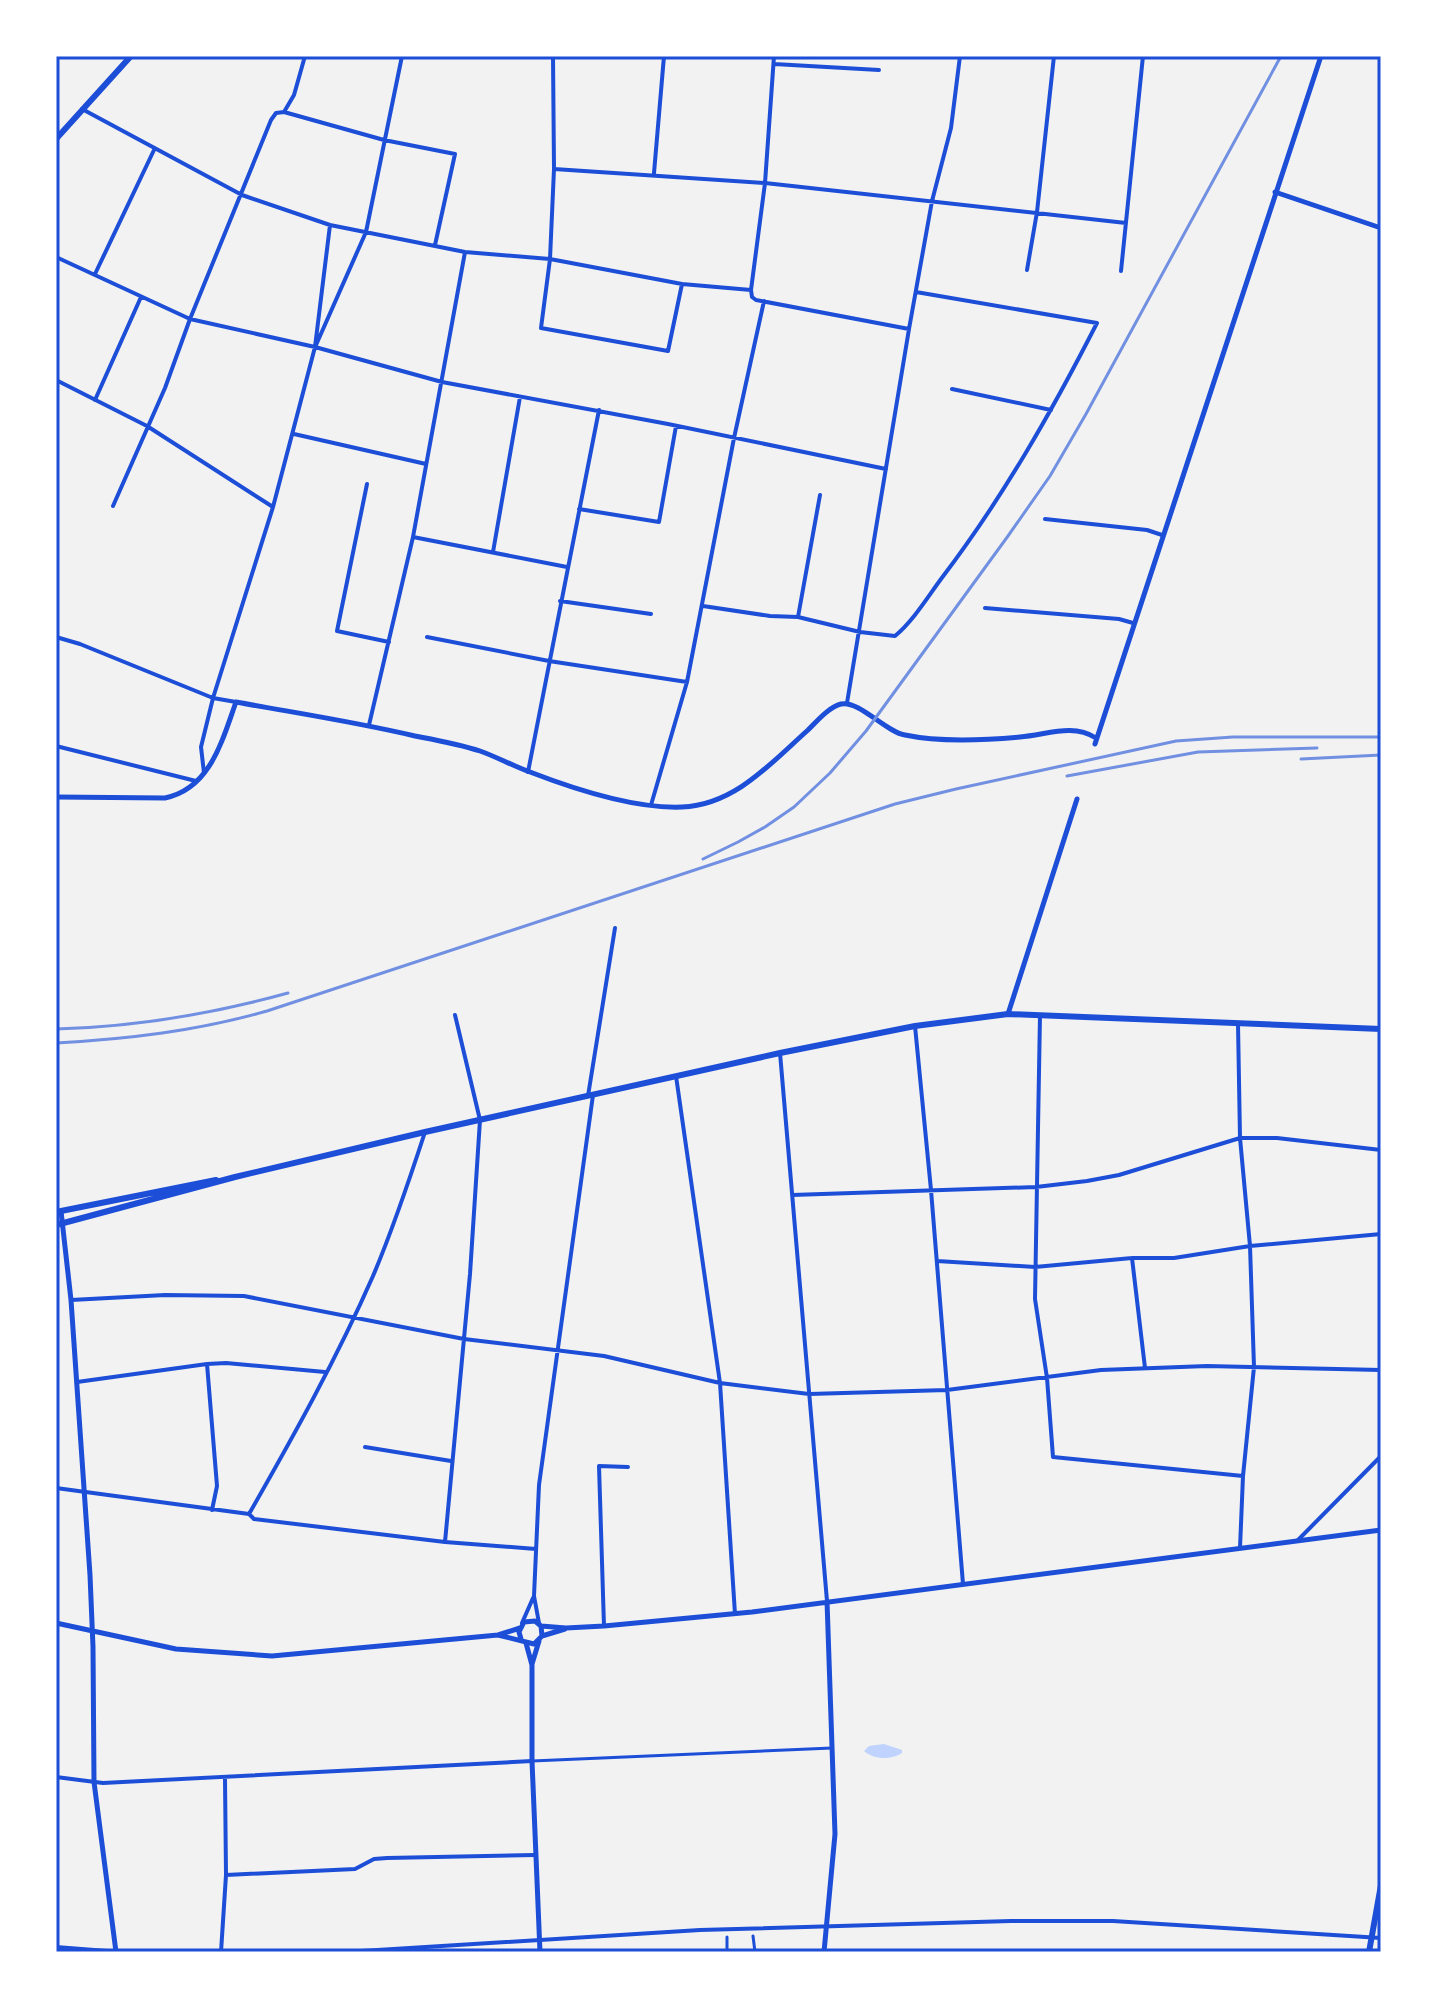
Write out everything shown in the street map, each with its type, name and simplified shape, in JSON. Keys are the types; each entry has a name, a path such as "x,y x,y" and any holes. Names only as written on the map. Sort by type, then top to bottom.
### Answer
{"main road":[{"path":"56,139 131,56"},
{"path":"59,1224 235,1177 425,1132 915,1026 1008,1014 1381,1029"},
{"path":"59,1211 196,1182 235,1177"},
{"path":"1369,1952 1381,1885"}],"street":[{"path":"284,112 294,95 305,56"},
{"path":"315,347 366,232 402,56"},
{"path":"553,56 554,169 550,259 541,328 668,351 682,284"},
{"path":"654,174 664,56"},
{"path":"774,56 765,183 752,297 909,329"},
{"path":"847,703 932,201 951,128 960,56"},
{"path":"1027,270 1037,212 1054,56"},
{"path":"1121,271 1143,56"},
{"path":"847,703 906,736 978,739 1024,737 1070,729 1084,730 1095,741 1321,56"},
{"path":"774,64 879,70"},
{"path":"82,109 242,195 330,225 465,252 550,259 682,284 751,290"},
{"path":"113,506 165,388 190,319 276,113 284,112 384,140 455,154 435,245"},
{"path":"95,274 154,150"},
{"path":"554,169 765,183 1126,223"},
{"path":"1275,192 1381,228"},
{"path":"204,774 201,747 213,698 273,507 315,347 330,225"},
{"path":"369,725 413,537 465,252"},
{"path":"56,257 190,319 315,347 442,382 599,410 886,469"},
{"path":"703,606 798,617 860,632 895,636 958,557 999,498 1053,410 1097,323 916,292"},
{"path":"95,400 141,297"},
{"path":"651,805 687,682 764,301"},
{"path":"56,380 147,426 273,507"},
{"path":"952,389 1053,410"},
{"path":"493,552 520,397"},
{"path":"528,772 599,410"},
{"path":"579,509 659,522 676,426"},
{"path":"294,434 426,464"},
{"path":"367,484 337,631 389,642"},
{"path":"798,617 820,495"},
{"path":"1045,519 1147,530 1162,535"},
{"path":"413,537 567,567"},
{"path":"560,601 651,614"},
{"path":"985,608 1119,619 1133,623"},
{"path":"56,637 213,698 369,725 480,751 528,772 590,792 651,805 683,807 723,797 752,780 833,708 847,703"},
{"path":"427,637 549,661 687,682"},
{"path":"56,797 165,798 180,795 198,781 215,758 236,702"},
{"path":"56,746 198,781"},
{"path":"1008,1014 1077,799"},
{"path":"540,1952 532,1761 532,1665 540,1638 534,1596 539,1485 615,928"},
{"path":"445,1542 480,1120 455,1015"},
{"path":"1040,1015 1035,1299 1047,1378 1053,1457 1243,1476"},
{"path":"1238,1022 1240,1138 1250,1246 1254,1367 1243,1476 1240,1548"},
{"path":"915,1026 963,1584"},
{"path":"780,1053 827,1601 835,1834 824,1952"},
{"path":"676,1076 720,1383 735,1614"},
{"path":"249,1514 289,1445 355,1316 397,1215 425,1132"},
{"path":"792,1195 1036,1187 1119,1175 1240,1138 1277,1138 1381,1150"},
{"path":"56,1947 117,1952 94,1782 92,1631 84,1491 71,1300 59,1211"},
{"path":"937,1261 1035,1267 1132,1258 1174,1258 1250,1246 1381,1234"},
{"path":"1132,1258 1145,1368"},
{"path":"71,1300 227,1293 464,1339 604,1356 720,1383 809,1394 947,1390 1101,1370 1145,1368 1381,1370"},
{"path":"77,1382 226,1363 325,1372"},
{"path":"207,1364 217,1486 212,1510"},
{"path":"365,1447 451,1461"},
{"path":"1298,1540 1381,1456"},
{"path":"604,1626 599,1466 628,1467"},
{"path":"56,1488 249,1514 254,1519 445,1542 536,1549"},
{"path":"56,1623 176,1649 272,1656 498,1635 532,1620 566,1628 735,1614 1381,1530"},
{"path":"532,1665 520,1626 534,1596"},
{"path":"498,1635 523,1641 566,1628"},
{"path":"56,1777 94,1782 225,1778 832,1748"},
{"path":"221,1952 226,1875 225,1778"},
{"path":"226,1875 355,1869 374,1859 387,1858 535,1855"},
{"path":"345,1952 826,1925 1113,1921 1381,1938"},
{"path":"753,1936 755,1952"},
{"path":"727,1937 727,1952"},
{"path":"792,1952 810,1951"}],"water":[{"path":"884,1744 902,1750 902,1753 883,1758 864,1751 869,1746"}],"railway":[{"path":"703,859 765,827 794,807 830,773 866,731 1008,536 1050,476 1086,414 1281,56"},
{"path":"56,1043 162,1033 267,1011 895,804 956,789 1176,741 1233,737 1381,737"},
{"path":"1067,776 1198,752 1317,748"},
{"path":"1301,759 1381,755"},
{"path":"56,1029 173,1018 288,993"}]}
